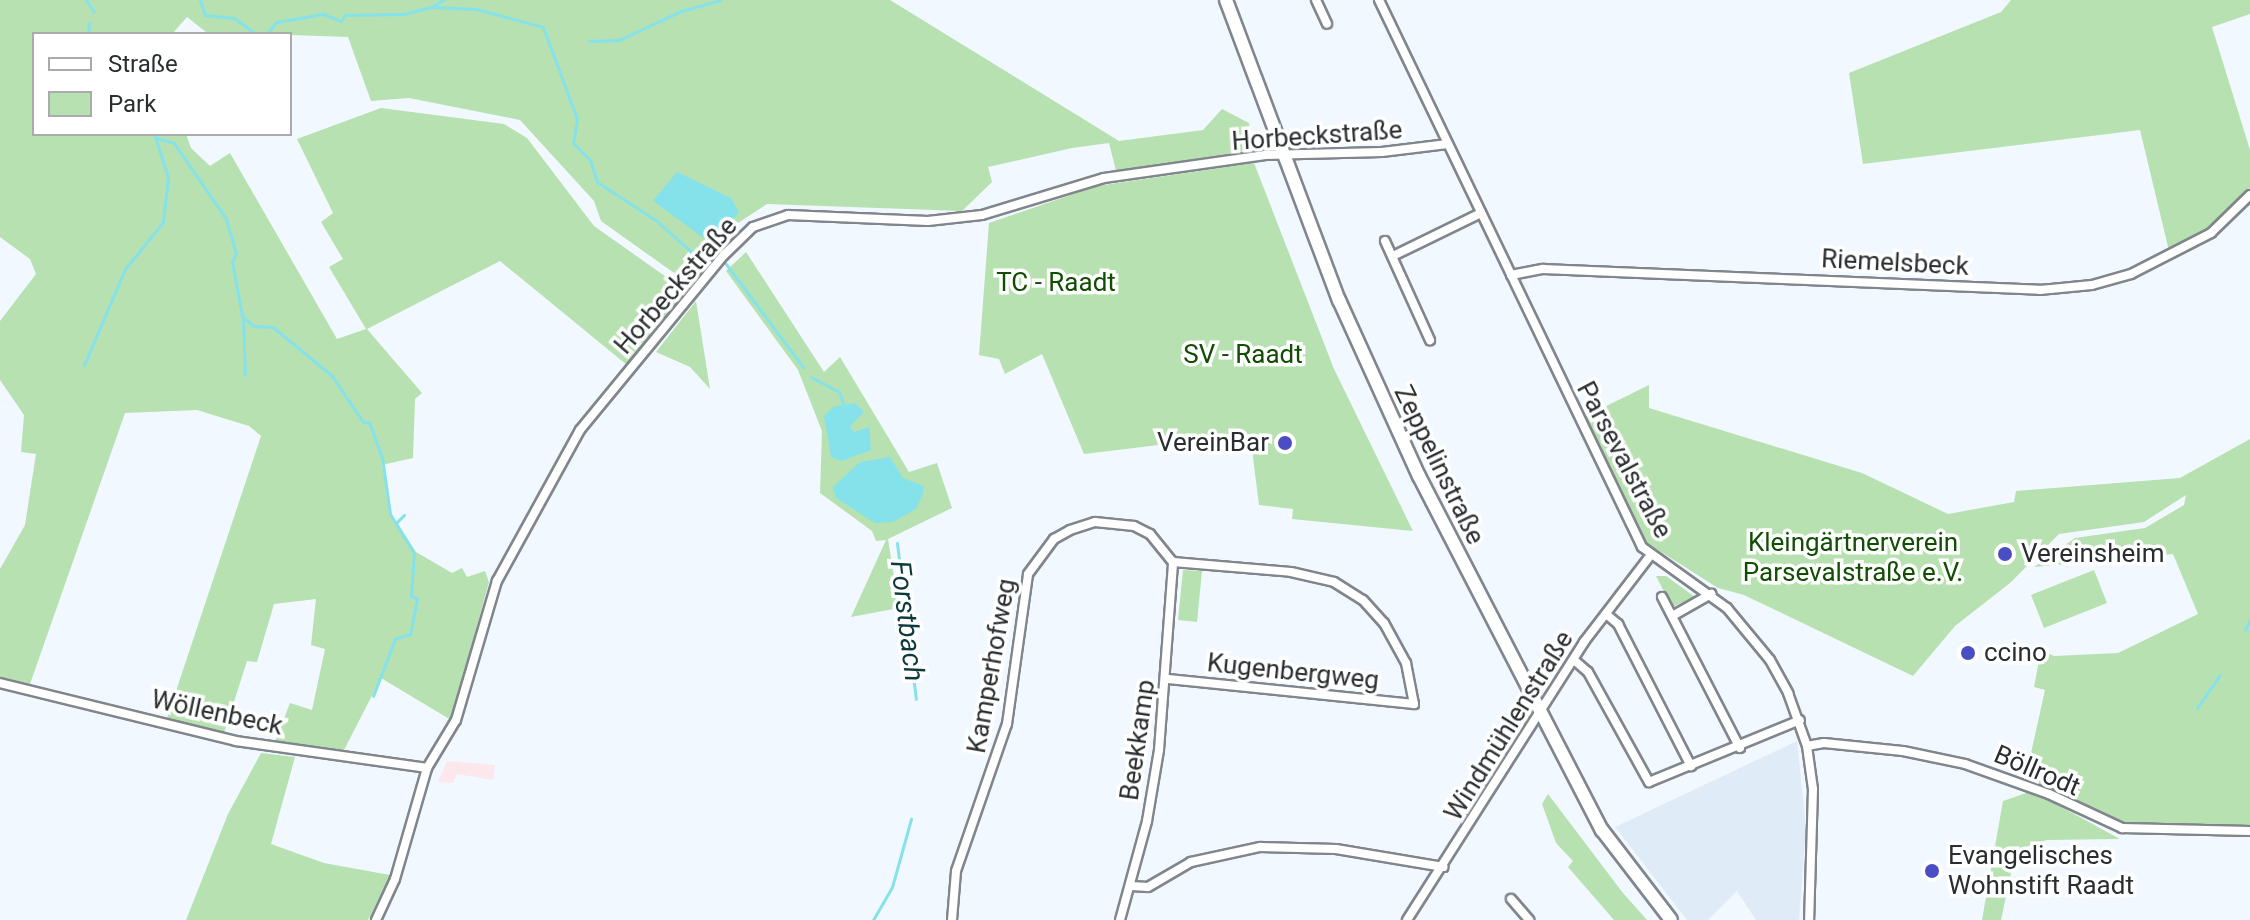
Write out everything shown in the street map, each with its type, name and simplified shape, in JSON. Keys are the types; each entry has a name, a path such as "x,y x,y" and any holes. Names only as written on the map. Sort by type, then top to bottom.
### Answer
{"main road":[{"name":"Zeppelinstraße","path":"1226,0 1372,378 1539,712 1602,830 1671,920"}],"street":[{"path":"1316,0 1327,24"},
{"name":"Parsevalstraße","path":"1379,0 1650,556 1711,594 1770,660 1800,720 1807,746 1814,814 1809,920"},
{"name":"Horbeckstraße","path":"376,920 395,879 427,768 456,720 487,603 580,430 714,266 753,227 788,215 928,221 982,215 1104,178 1283,154 1382,152 1448,144"},
{"name":"Riemelsbeck","path":"1511,275 1543,269 2040,290 2092,285 2131,274 2211,233 2250,195"},
{"path":"1395,255 1481,213"},
{"path":"1385,241 1395,255 1430,340"},
{"name":"Kamperhofweg","path":"952,920 956,871 1007,724 1028,574 1054,539 1095,522 1134,526 1150,534 1173,562"},
{"name":"Windmühlenstraße","path":"1407,920 1444,867 1539,712 1650,556"},
{"name":"Beekkamp","path":"1120,920 1147,821 1168,679 1173,562"},
{"name":"Kugenbergweg","path":"1168,679 1414,704 1395,640 1371,608 1347,589 1322,577 1291,572 1173,562"},
{"path":"1674,615 1711,594"},
{"path":"1662,597 1674,615 1740,748"},
{"path":"1606,614 1618,624 1691,766"},
{"path":"1574,660 1588,672 1643,778 1656,782 1800,720"},
{"name":"Wöllenbeck","path":"0,683 236,741 427,768"},
{"name":"Böllrodt","path":"1807,746 1903,751 1968,764 2122,828 2250,831"},
{"path":"1131,886 1148,887 1191,862 1260,847 1336,849 1444,867"},
{"path":"1511,899 1529,920"}],"shaded area":[{"path":"1797,741 1806,827 1799,920 1756,920 1737,891 1708,920 1687,920 1615,827"},
{"path":"447,761 495,765 493,780 457,774 453,783 438,782"}],"green space":[{"path":"0,0 890,0 1119,141 1203,130 1222,109 1249,123 1253,150 1116,171 1109,143 1072,148 988,167 992,182 962,211 767,204 738,223 691,285 601,221 594,201 520,120 409,98 371,101 348,37 292,35 292,32 206,32 187,17 174,32 32,32 32,136 187,136 191,148 210,166 230,153 337,339 366,329 329,267 343,259 321,222 333,213 297,139 381,108 504,124 527,138 594,226 686,291 627,365 500,261 367,329 422,393 415,399 413,458 382,465 391,513 416,552 452,573 462,568 467,577 485,571 489,582 451,720 381,678 344,750 275,742 290,703 312,710 325,649 311,645 316,599 274,604 257,662 247,661 224,733 167,718 261,436 249,426 197,410 125,413 30,684 0,677 0,569 25,525 36,454 21,452 24,415 0,380 0,321 36,274 30,259 0,237"},
{"path":"2011,0 2250,0 2250,14 2212,27 2250,150 2250,189 2232,211 2170,255 2140,130 1863,164 1849,73 2001,12"},
{"path":"1254,163 1334,369 1413,531 1292,519 1293,509 1259,505 1250,434 1084,454 1042,354 1005,374 999,359 979,355 989,223 1097,186"},
{"path":"746,252 824,372 840,357 909,472 937,463 952,508 888,539 899,608 851,617 886,540 876,541 872,531 820,493 822,431 798,370 726,271"},
{"path":"696,301 710,389 690,367 656,352"},
{"name":"Kleingärtnerverein Parsevalstraße e.V.","path":"1649,385 1649,408 1862,473 1948,514 2014,502 2016,491 2180,478 2250,439 2250,826 2118,823 2025,780 2045,690 2034,687 2041,650 2054,656 2118,653 2198,614 2173,554 2034,567 2075,538 2145,528 2184,505 2186,495 2144,522 2059,534 2010,583 1955,626 1913,676 1744,595 1718,588 1647,543 1584,417"},
{"path":"1183,570 1202,571 1197,622 1178,620"},
{"path":"2094,570 2107,603 2044,628 2031,595"},
{"path":"1656,576 1666,576 1695,597 1672,607"},
{"path":"261,753 295,757 271,844 324,863 390,875 368,920 186,920 228,814"},
{"path":"2032,791 2120,839 2047,840 2028,846 2013,863 2001,920 1982,920 2003,801"},
{"path":"1548,794 1647,920 1614,920 1568,867 1573,861 1556,843 1542,804"}],"water":[{"path":"677,172 731,198 739,212 713,245 653,201"},
{"path":"855,403 864,412 850,426 854,432 869,427 871,450 842,461 831,457 824,416 833,407"},
{"path":"890,457 903,478 924,486 916,509 893,522 875,523 836,498 833,487 860,462"}],"waterway":[{"path":"86,0 94,12"},
{"name":"Forstbach","path":"200,0 205,15 234,18 253,32"},
{"path":"433,6 443,0"},
{"path":"589,41 619,40 681,11 721,0"},
{"name":"Forstbach","path":"268,32 276,22 323,14 341,21 345,15 404,14 431,7 476,9 543,27 577,119 573,143 590,160 597,182 657,221 698,258 714,256"},
{"path":"88,32 89,23"},
{"path":"84,365 125,269 163,222 168,177 155,136"},
{"path":"157,138 174,143 226,219 236,253 232,262 242,316 254,326 273,327 332,376 363,422 369,422 382,457 390,514 414,553 411,596 417,599 410,634 395,639 373,696"},
{"name":"Forstbach","path":"726,264 803,367"},
{"path":"243,319 245,375"},
{"name":"Forstbach","path":"811,377 839,392 844,406"},
{"path":"397,522 404,515"},
{"name":"Forstbach","path":"897,543 916,699"},
{"path":"2245,630 2250,620"},
{"path":"2197,708 2220,675"},
{"name":"Forstbach","path":"873,920 892,887 911,819"}],"place":[{"name":"VereinBar","path":"1285,443"},
{"name":"Vereinsheim","path":"2005,554"},
{"name":"ccino","path":"1968,653"},
{"name":"Evangelisches Wohnstift Raadt","path":"1932,871"}],"park label":[{"name":"TC - Raadt","path":"1056,283"},
{"name":"SV - Raadt","path":"1243,355"}]}
